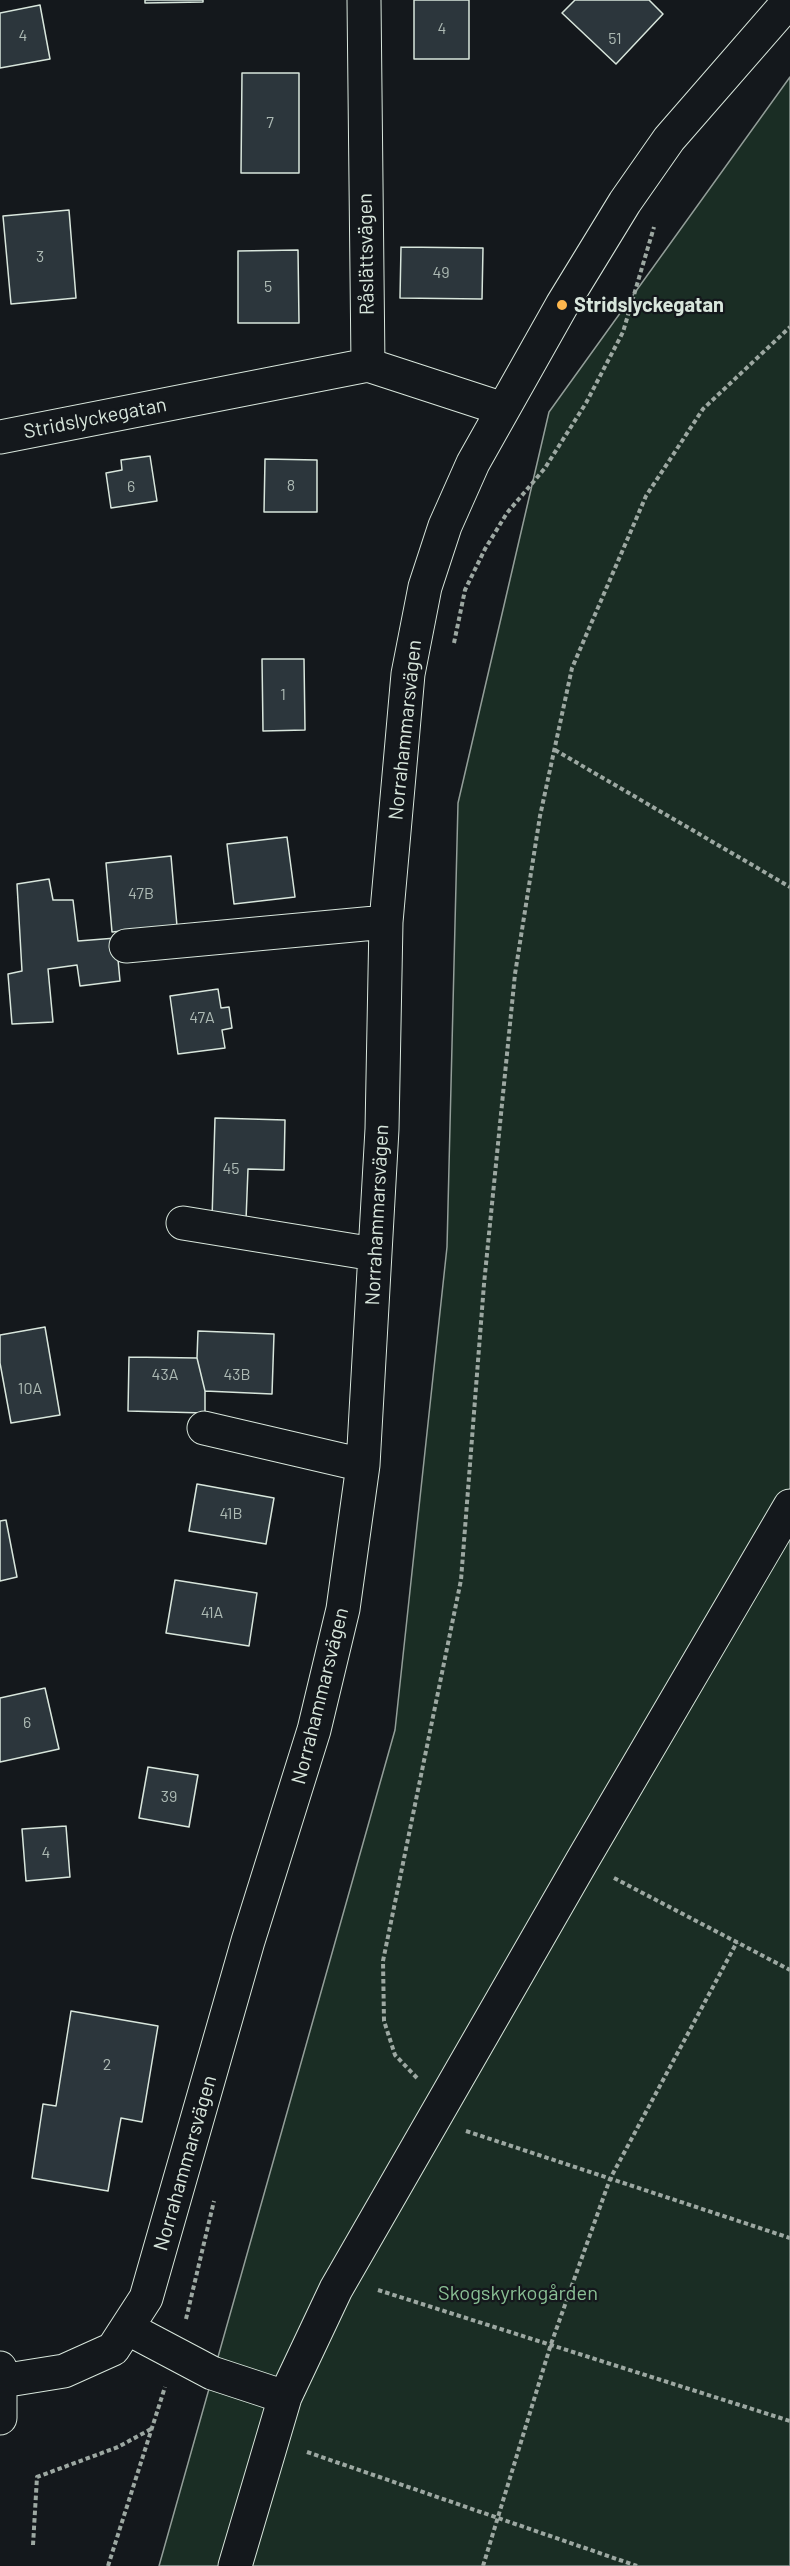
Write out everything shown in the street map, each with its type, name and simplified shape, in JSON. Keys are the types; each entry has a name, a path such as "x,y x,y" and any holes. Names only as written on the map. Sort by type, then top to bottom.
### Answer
{"street":[{"name":"Råslättsvägen","path":"364,0 368,365"},
{"name":"Norrahammarsvägen","path":"0,2418 1,2375 64,2371 113,2349 146,2298 248,1941 315,1730 343,1609 363,1465 369,1398 374,1254 382,1129 386,922 408,675 425,587 458,496 503,409 562,305 625,202 669,139 790,0"},
{"path":"368,365 503,409"},
{"name":"Stridslyckegatan","path":"0,437 368,365"},
{"path":"126,946 386,922"},
{"path":"183,1223 374,1254"},
{"path":"204,1428 363,1465"},
{"path":"235,2566 285,2397 342,2279 582,1861 790,1506"},
{"path":"127,2328 212,2373 285,2397"}],"path":[{"path":"790,327 703,409 646,496 572,668 540,816 515,974 484,1284 461,1580 383,1961 384,2021 395,2055 416,2077 440,2110 610,2179 790,2238"},
{"path":"554,750 790,886"},
{"path":"582,1861 790,1970"},
{"path":"483,2566 551,2344 610,2179 737,1942"},
{"path":"342,2279 790,2421"},
{"path":"33,2545 37,2477 118,2447 152,2429"},
{"path":"272,2440 637,2566"}],"green space":[{"name":"Skogskyrkogården","path":"790,77 790,2566 159,2566 395,1730 447,1247 458,803 549,412"}],"building":[{"path":"145,0 203,0 203,2 145,3"},
{"path":"414,0 469,0 469,59 414,59"},
{"path":"575,0 649,0 663,14 616,64 562,13"},
{"path":"40,5 50,59 0,68 0,13"},
{"path":"242,73 299,73 299,173 241,173"},
{"path":"69,210 76,298 11,304 3,216"},
{"path":"401,247 483,248 482,299 400,298"},
{"path":"298,250 299,323 238,323 238,251"},
{"path":"150,456 157,501 111,508 106,473 122,470 121,460"},
{"path":"265,459 317,460 317,512 264,512"},
{"path":"262,659 304,659 305,730 263,731"},
{"path":"287,837 295,897 234,904 227,844"},
{"path":"171,856 177,926 112,932 106,863"},
{"path":"49,879 53,900 73,900 78,941 116,938 120,981 80,986 77,965 48,969 53,1022 12,1024 8,974 22,971 17,884"},
{"path":"218,989 221,1008 229,1007 232,1028 222,1030 225,1048 178,1054 170,996"},
{"path":"215,1118 285,1120 284,1170 248,1169 246,1220 212,1219"},
{"path":"45,1327 60,1415 11,1423 0,1363 0,1335"},
{"path":"198,1331 274,1334 272,1394 205,1391 197,1358"},
{"path":"129,1357 197,1358 205,1391 205,1413 128,1411"},
{"path":"197,1484 274,1498 266,1544 189,1531"},
{"path":"6,1520 17,1577 0,1581 0,1521"},
{"path":"175,1580 257,1593 249,1646 166,1633"},
{"path":"45,1688 59,1749 0,1762 0,1698"},
{"path":"148,1767 198,1775 189,1827 139,1818"},
{"path":"66,1826 70,1877 26,1881 22,1829"},
{"path":"71,2011 158,2026 142,2122 121,2118 108,2191 32,2178 43,2104 56,2106"}],"place":[{"name":"Stridslyckegatan","path":"562,305"}]}
